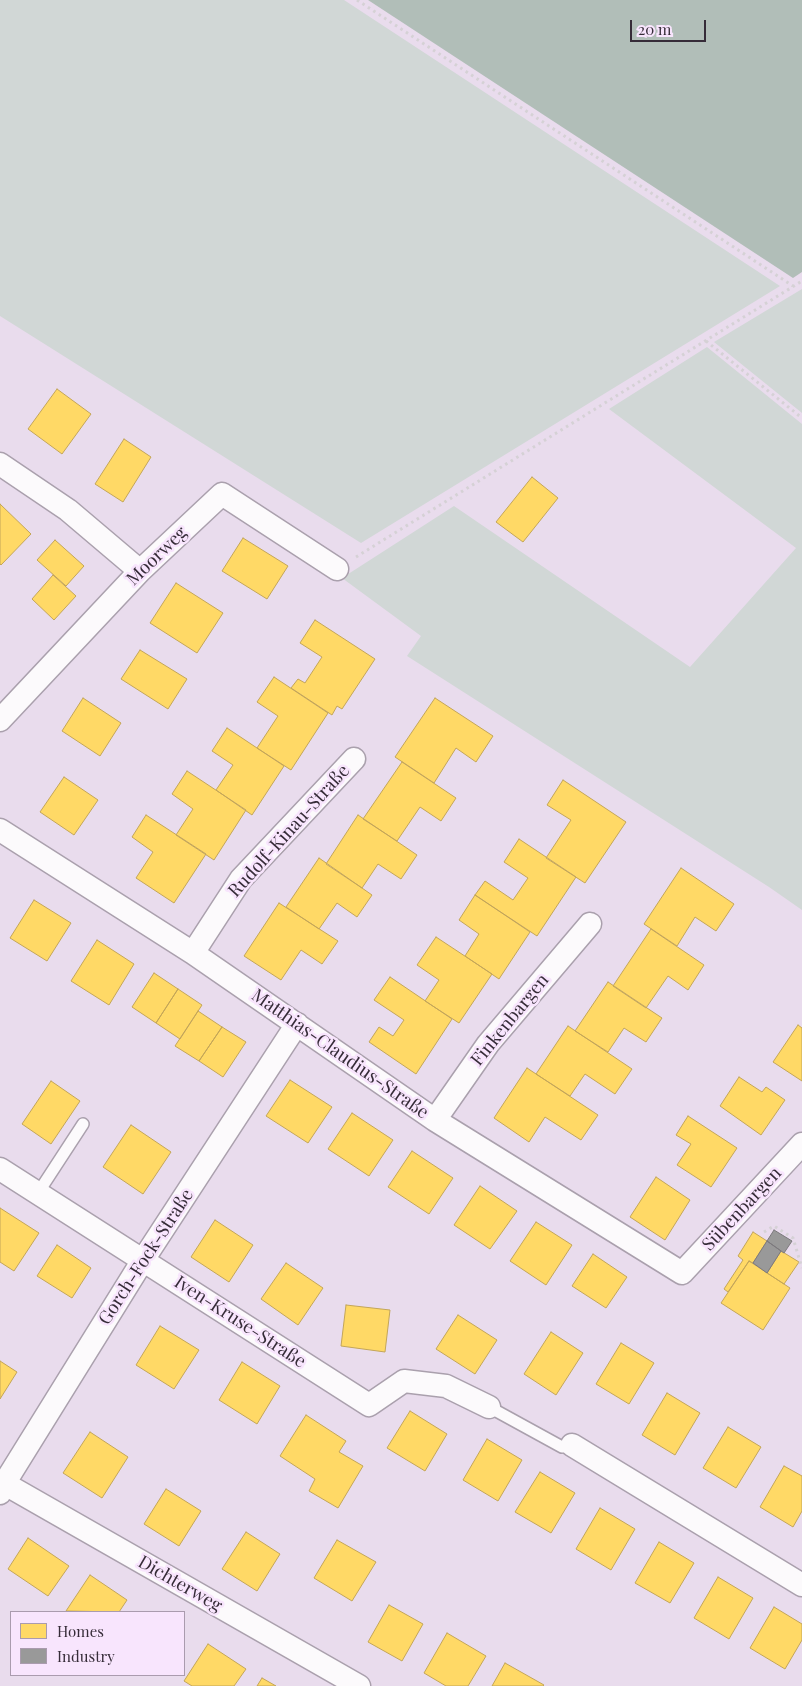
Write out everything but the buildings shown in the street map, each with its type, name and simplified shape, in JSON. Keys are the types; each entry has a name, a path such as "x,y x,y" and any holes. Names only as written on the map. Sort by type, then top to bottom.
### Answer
{"street":[{"path":"0,464 68,510 140,571"},
{"name":"Moorweg","path":"0,720 140,571 222,494 337,570"},
{"name":"Rudolf-Kinau-Straße","path":"193,953 241,879 354,759"},
{"name":"Matthias-Claudius-Straße","path":"0,830 193,953 434,1120 682,1273"},
{"name":"Finkenbargen","path":"434,1120 488,1044 590,924"},
{"name":"Gorch-Fock-Straße","path":"1,1486 143,1260 298,1024"},
{"name":"Sübenbargen","path":"682,1273 802,1144"},
{"name":"Iven-Kruse-Straße","path":"0,1169 369,1405 404,1381 446,1386 489,1407"},
{"path":"572,1445 802,1584"},
{"name":"Dichterweg","path":"1,1486 359,1686"}],"lane":[{"path":"38,1193 83,1124"},
{"path":"489,1407 562,1447 572,1445"}],"path":[{"path":"357,0 793,286"},
{"path":"337,570 802,281"},
{"path":"706,341 802,418"},
{"path":"764,1232 774,1226 793,1238 802,1268"}],"shaded area":[{"path":"0,0 344,0 780,286 361,543 0,316"},
{"path":"368,0 802,0 802,272 793,278"},
{"path":"802,289 802,413 714,342"},
{"path":"707,347 802,424 802,910 407,656 421,636 342,578 454,506 690,667 796,548 609,409"}]}
